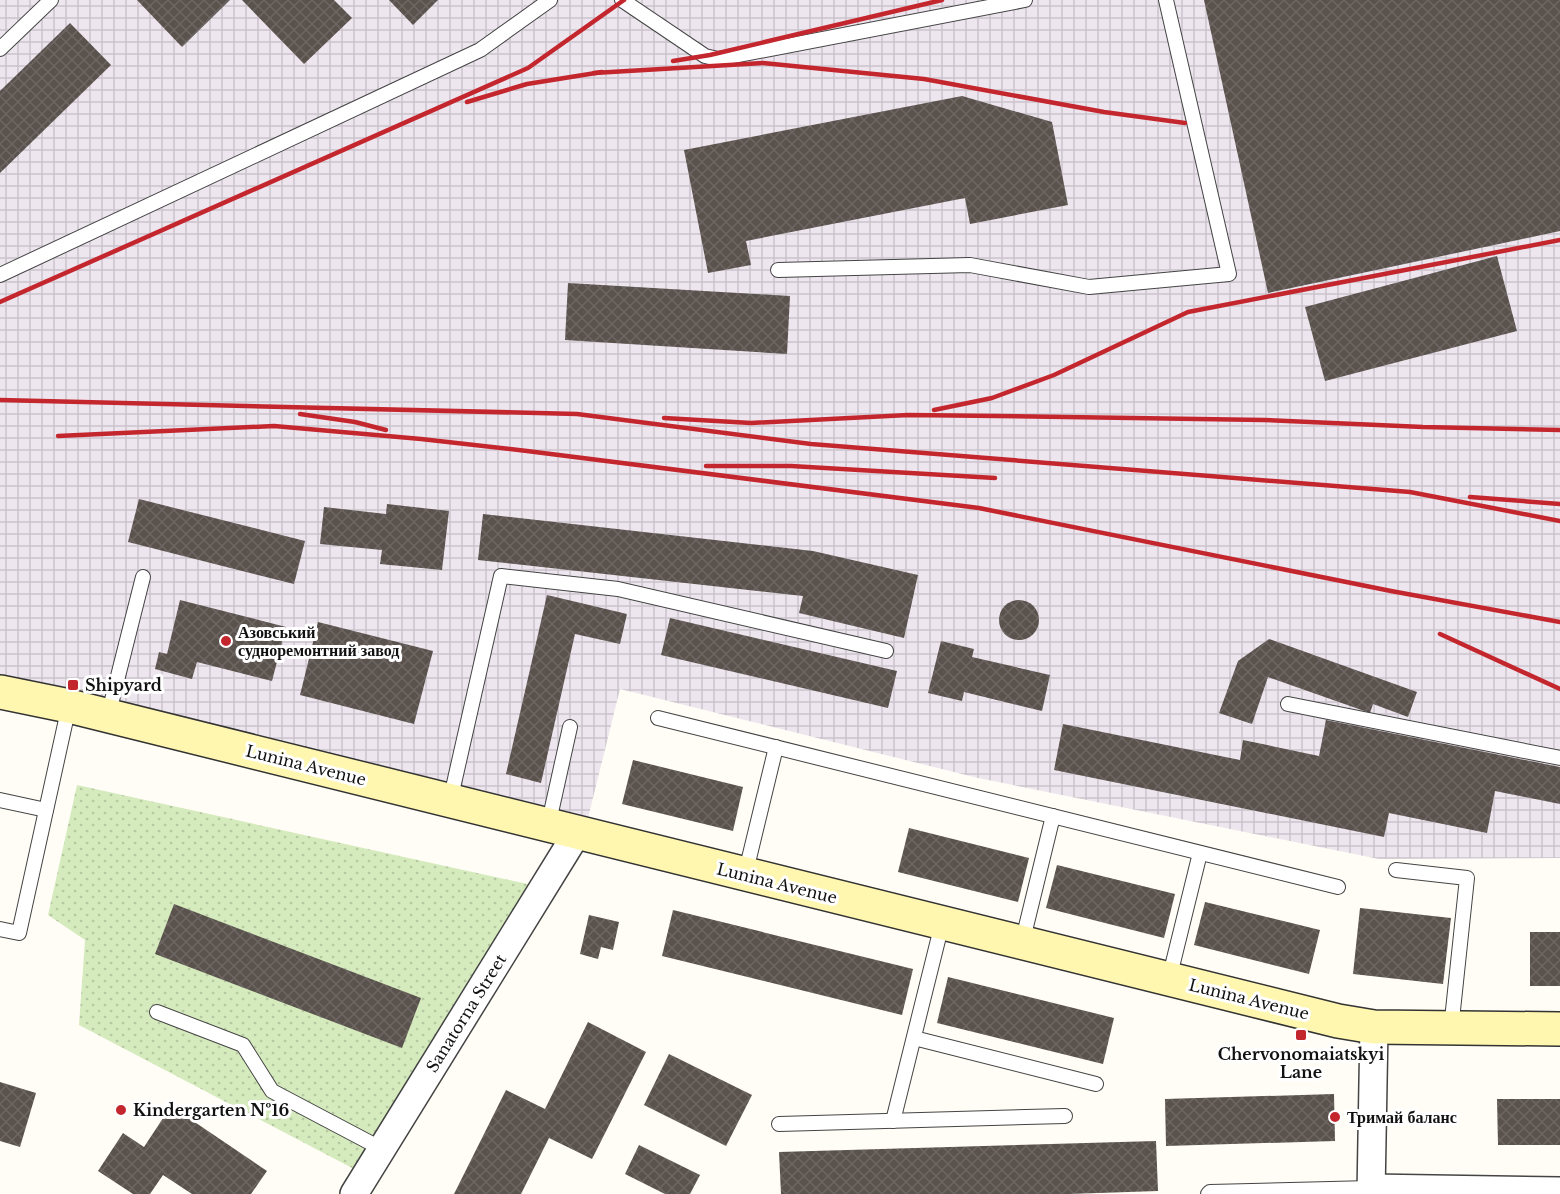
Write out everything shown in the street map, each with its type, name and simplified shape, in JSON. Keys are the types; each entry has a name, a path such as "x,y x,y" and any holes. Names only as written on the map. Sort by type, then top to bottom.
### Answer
{"street":[{"name":"Lunina Avenue","path":"0,692 69,706 1338,1021 1374,1027 1560,1029"},
{"name":"Sanatorna Street","path":"354,1194 382,1149 563,829"},
{"path":"1374,1027 1371,1191 1560,1191"}],"lane":[{"path":"0,49 51,0"},
{"path":"0,275 480,50 550,0"},
{"path":"622,0 705,56 717,59 1025,0"},
{"path":"778,270 970,265 1089,287 1229,274 1166,0"},
{"path":"450,801 501,576 618,589 886,651"},
{"path":"108,716 143,577"},
{"path":"1288,704 1560,758"},
{"path":"0,929 19,933 69,706"},
{"path":"658,718 1338,887"},
{"path":"563,829 570,727"},
{"path":"745,875 776,747"},
{"path":"0,800 46,810"},
{"path":"1022,943 1053,816"},
{"path":"1169,980 1200,853"},
{"path":"1396,870 1467,878 1451,1029"},
{"path":"894,1121 942,924"},
{"path":"157,1012 243,1045 272,1091 382,1149"},
{"path":"914,1038 1096,1084"},
{"path":"779,1124 1065,1116"},
{"path":"1208,1194 1210,1192 1371,1191"}],"shaded area":[{"path":"0,0 1560,0 1560,858 1379,859 978,778 620,689 588,818 73,689 0,674"}],"green space":[{"path":"77,785 532,885 356,1170 79,1025 85,940 48,915"}],"building":[{"path":"137,0 230,0 182,47"},
{"path":"242,0 334,0 352,18 304,64"},
{"path":"389,0 438,0 413,25"},
{"path":"1204,0 1560,0 1560,231 1268,293"},
{"path":"70,23 111,65 0,173 0,91"},
{"path":"962,96 1052,122 1068,205 970,224 965,198 746,241 751,265 708,273 684,150"},
{"path":"1497,256 1517,331 1325,381 1305,307"},
{"path":"568,283 790,296 787,354 565,340"},
{"path":"139,499 305,541 294,584 128,542"},
{"path":"387,504 449,511 442,570 380,564 382,550 320,544 324,507 386,514"},
{"path":"483,514 813,551 918,575 904,638 799,613 803,596 478,560"},
{"path":"547,595 627,614 620,644 575,634 541,783 506,774"},
{"path":"180,600 286,627 272,681 197,662 192,679 155,669 159,652 167,654"},
{"path":"1019,600 1027,601 1033,606 1038,612 1038,628 1033,634 1027,639 1019,640 1011,639 1005,634 1000,628 999,620 1000,612 1005,606 1011,601"},
{"path":"670,618 897,671 888,708 661,655"},
{"path":"318,622 433,651 414,724 300,695"},
{"path":"1269,639 1417,692 1408,717 1373,704 1370,713 1268,677 1252,724 1219,713 1238,661"},
{"path":"941,641 974,649 972,657 1050,675 1042,711 964,692 962,701 928,693"},
{"path":"1326,720 1560,767 1560,804 1495,791 1487,833 1389,813 1384,837 1054,770 1063,724 1240,760 1243,740 1319,756"},
{"path":"633,760 743,787 733,831 622,804"},
{"path":"909,828 1029,858 1018,902 898,872"},
{"path":"1057,865 1175,894 1164,938 1046,908"},
{"path":"1205,902 1320,930 1309,974 1194,945"},
{"path":"174,904 421,998 402,1048 155,954"},
{"path":"1360,908 1451,918 1443,984 1353,974"},
{"path":"673,910 913,969 902,1015 662,956"},
{"path":"589,915 619,922 613,950 601,947 598,959 580,954"},
{"path":"1530,932 1560,932 1560,986 1530,986"},
{"path":"948,977 1114,1018 1103,1064 937,1023"},
{"path":"588,1022 646,1052 592,1159 549,1138 521,1194 454,1194 506,1090 545,1109"},
{"path":"669,1054 752,1095 726,1146 644,1105"},
{"path":"0,1082 36,1093 20,1147 0,1141"},
{"path":"1334,1094 1335,1141 1166,1146 1165,1099"},
{"path":"1497,1099 1560,1099 1560,1145 1498,1145"},
{"path":"171,1106 267,1171 251,1194 192,1194 163,1175 150,1194 133,1194 98,1171 123,1133 144,1147"},
{"path":"1156,1141 1158,1191 1069,1194 781,1194 779,1152"},
{"path":"639,1145 700,1175 690,1194 665,1194 625,1174"}],"railway":[{"path":"0,302 528,68 624,0"},
{"path":"673,61 710,55 942,0"},
{"path":"594,73 763,63 924,79 1104,112 1185,123"},
{"path":"467,102 527,84 602,72"},
{"path":"934,410 992,398 1054,375 1188,312 1560,240"},
{"path":"0,400 577,414 811,444 1410,492 1560,521"},
{"path":"300,414 355,422 386,430"},
{"path":"664,418 751,423 908,415 997,416 1264,420 1560,430"},
{"path":"58,436 274,426 527,451 979,508 1391,591 1560,622"},
{"path":"706,466 791,466 995,478"},
{"path":"1470,497 1560,504"},
{"path":"1440,634 1560,689"}],"place":[{"name":"Азовський судноремонтний завод","path":"226,641"},
{"name":"Shipyard","path":"73,685"},
{"name":"Chervonomaiatskyi Lane","path":"1301,1035"},
{"name":"Kindergarten №16","path":"121,1110"},
{"name":"Тримай баланс","path":"1335,1117"}]}
